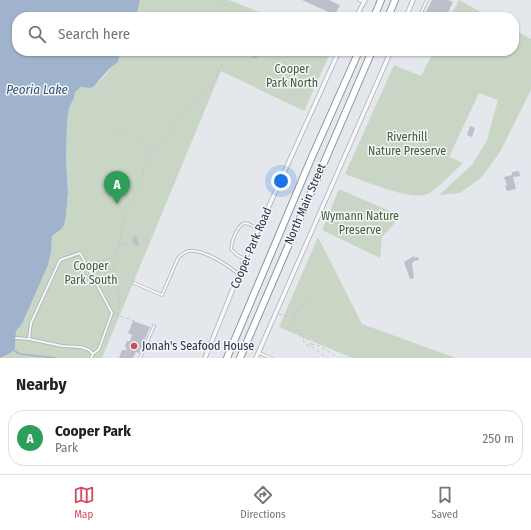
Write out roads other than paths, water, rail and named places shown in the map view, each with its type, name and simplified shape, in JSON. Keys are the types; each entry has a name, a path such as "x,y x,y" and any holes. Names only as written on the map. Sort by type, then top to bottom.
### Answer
{"highway":[{"path":"376,12 381,0"},
{"path":"390,12 395,0"},
{"name":"North Main Street","path":"227,358 266,263 357,56"},
{"name":"North Main Street","path":"240,358 370,56"}],"street":[{"path":"408,12 413,0"},
{"path":"358,12 364,1"},
{"name":"Cooper Park Road","path":"205,358 239,275 337,56"},
{"path":"256,358 389,56"}],"lane":[{"path":"359,0 364,1"},
{"path":"421,12 426,0"},
{"path":"246,259 237,255 231,249 236,231 240,225 244,223 249,224 259,230"},
{"path":"134,283 162,295 178,258 189,251 197,252 210,257 229,267 239,275"},
{"path":"29,339 31,323 60,260 80,253 91,271 112,313 99,349 91,358"},
{"path":"140,358 154,326"},
{"path":"16,338 29,339 62,346 81,347 89,350 93,354"},
{"path":"258,353 270,358"}],"water":[{"name":"Peoria Lake","path":"0,0 140,0 137,12 12,12 12,56 120,56 118,62 110,68 93,87 81,87 75,92 69,108 67,121 66,159 68,192 64,225 52,236 51,253 48,265 22,324 16,331 15,349 9,354 0,358"}],"waterway":[{"path":"13,350 20,354 56,358"}],"place":[{"name":"Cooper Park","path":"117,204"},
{"name":"Jonah's Seafood House","path":"134,346"}],"park label":[{"name":"Cooper Park North","path":"292,76"},
{"name":"Riverhill Nature Preserve","path":"407,144"},
{"name":"Wymann Nature Preserve","path":"360,223"},
{"name":"Cooper Park South","path":"91,273"}]}
